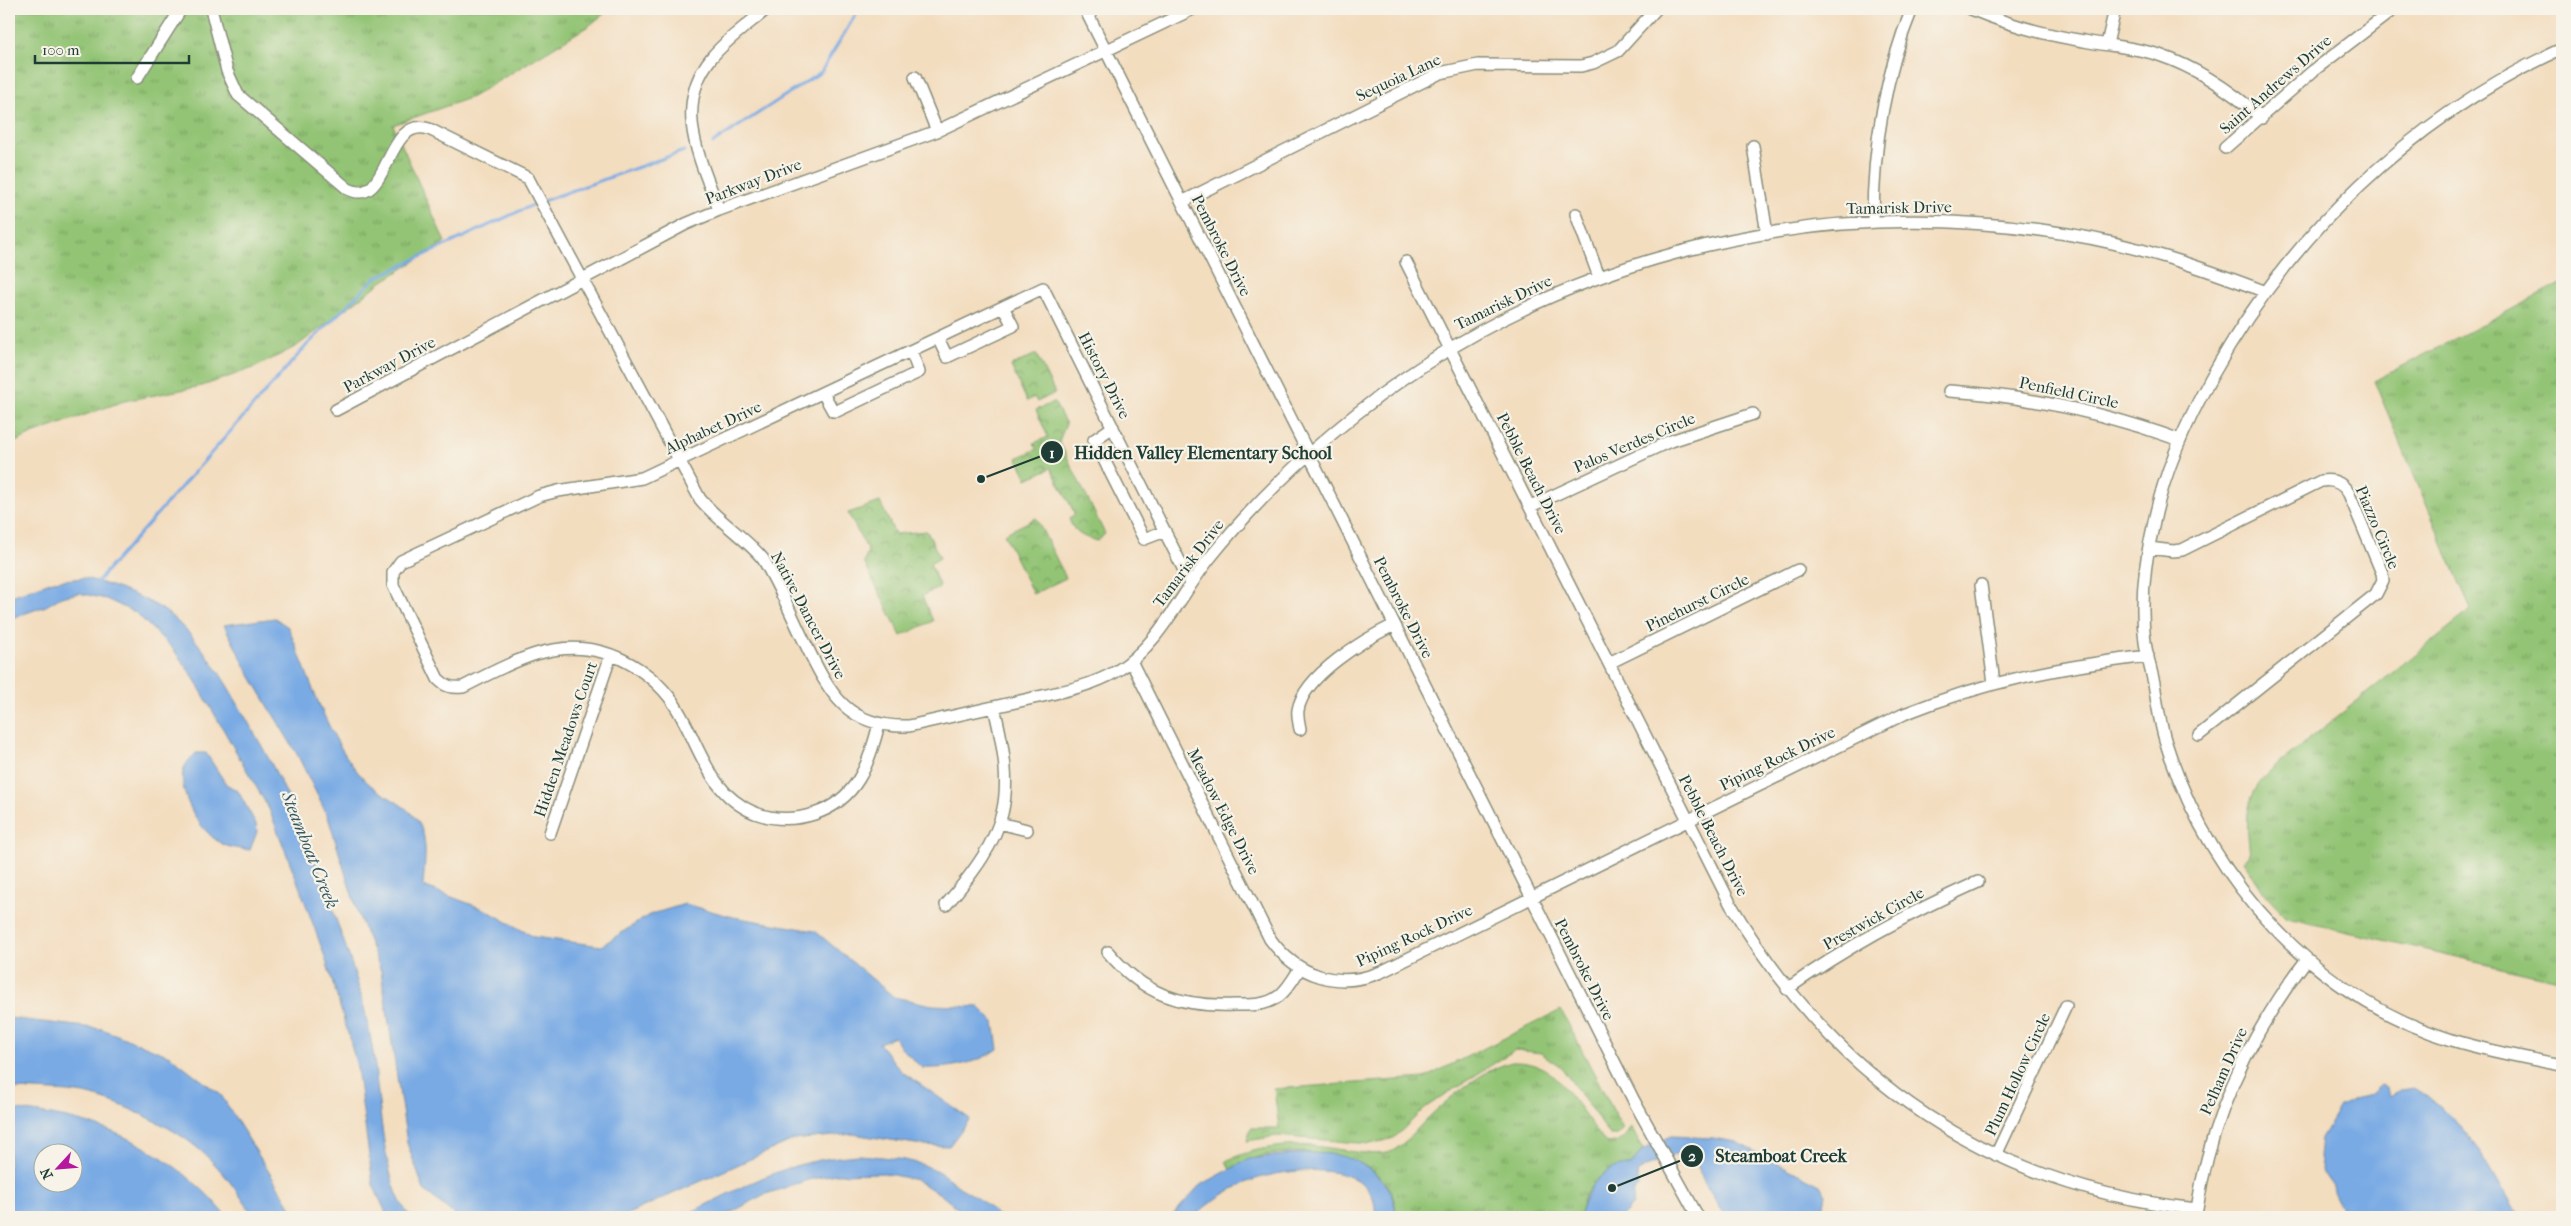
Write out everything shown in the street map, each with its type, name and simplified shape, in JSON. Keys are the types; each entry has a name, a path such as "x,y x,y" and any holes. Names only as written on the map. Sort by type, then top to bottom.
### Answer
{"street":[{"path":"137,78 181,9"},
{"name":"Native Dancer Drive","path":"211,9 227,71 235,90 244,101 348,190 360,192 373,186 401,138 408,130 416,126 446,137 528,178 700,499 711,512 754,548 763,560 830,692 852,713 879,724"},
{"name":"Pembroke Drive","path":"1085,9 1646,1125 1698,1217"},
{"name":"Parkway Drive","path":"336,410 686,224 719,210 937,131 1193,9"},
{"name":"Sequoia Lane","path":"1182,202 1440,73 1478,65 1580,66 1606,58 1627,42 1656,9"},
{"path":"1873,222 1874,172 1883,106 1894,61 1912,9"},
{"path":"1971,9 2035,31 2135,49 2183,64 2227,89 2262,118"},
{"path":"2106,44 2115,9"},
{"name":"Saint Andrews Drive","path":"2225,148 2262,118 2313,71 2394,9"},
{"path":"719,210 694,144 691,128 692,98 696,83 712,57 764,11"},
{"path":"2562,49 2520,68 2478,93 2408,144 2340,205 2309,238 2266,292 2220,362 2180,440 2161,491 2149,548 2144,610 2145,641 2165,742 2190,806 2222,863 2245,896 2269,924 2307,959 2360,997 2418,1027 2481,1049 2562,1065"},
{"path":"915,77 937,131"},
{"path":"1753,146 1767,234"},
{"path":"1576,214 1599,277"},
{"name":"Tamarisk Drive","path":"879,724 909,726 1086,685 1104,678 1130,661 1152,638 1231,532 1309,454 1370,403 1450,346 1512,314 1599,277 1675,253 1767,234 1873,222 1976,223 2070,234 2159,254 2213,271 2266,292"},
{"name":"Pebble Beach Drive","path":"1406,262 1731,905 1751,938 1787,989 1839,1046 1869,1073 1930,1118 1996,1154 2032,1170 2108,1194 2198,1209"},
{"name":"Alphabet Drive","path":"611,655 583,648 541,651 463,686 448,687 438,679 397,594 388,570 401,561 539,496 558,491 628,482 679,462 1043,288"},
{"name":"History Drive","path":"1043,288 1191,584"},
{"path":"938,338 947,357 972,346 1013,326 1003,307"},
{"path":"823,393 833,411 837,411 903,380 919,372 911,351"},
{"name":"Penfield Circle","path":"1949,390 2016,397 2059,404 2140,425 2180,440"},
{"name":"Palos Verdes Circle","path":"1530,506 1660,446 1753,414"},
{"path":"1113,427 1094,440 1144,539 1165,532"},
{"name":"Piazzo Circle","path":"2149,548 2172,551 2182,550 2321,481 2329,480 2342,485 2350,494 2382,573 2383,580 2376,594 2200,735"},
{"name":"Pinehurst Circle","path":"1609,663 1798,570"},
{"path":"1981,585 1994,683"},
{"path":"1300,729 1298,710 1300,704 1329,666 1366,639 1394,625"},
{"path":"611,655 637,668 658,684 679,711 715,783 734,802 761,815 777,818 806,816 821,812 840,800 856,785 865,772 879,724"},
{"name":"Hidden Meadows Court","path":"550,833 611,655"},
{"name":"Piping Rock Drive","path":"1300,968 1327,979 1357,979 1371,976 1904,714 1943,698 1994,683 2060,668 2148,656"},
{"name":"Meadow Edge Drive","path":"1130,661 1270,939 1279,951 1300,968"},
{"path":"946,905 987,854 1000,823 1007,779 1003,743 994,707"},
{"path":"1000,823 1027,830"},
{"name":"Prestwick Circle","path":"1787,989 1851,946 1893,922 1978,882"},
{"path":"1108,952 1133,978 1149,989 1172,999 1198,1005 1258,1004 1270,1001 1288,988 1300,968"},
{"name":"Pelham Drive","path":"2198,1209 2208,1153 2232,1082 2264,1019 2307,959"},
{"name":"Plum Hollow Circle","path":"1996,1154 2066,1006"}],"green space":[{"path":"9,9 610,9 590,25 472,97 393,125 445,242 380,283 297,346 256,367 202,386 124,401 32,434 9,445"},
{"path":"2562,283 2562,981 2287,918 2266,896 2243,860 2250,855 2248,818 2251,798 2256,788 2273,768 2471,610 2374,381"},
{"path":"1036,354 1055,393 1037,402 1034,397 1027,401 1011,366"},
{"path":"1054,402 1066,424 1059,441 1105,534 1097,541 1083,536 1073,527 1069,518 1075,514 1051,468 1027,479 1017,458 1037,449 1034,443 1048,437 1036,410"},
{"path":"880,502 895,534 927,531 940,558 930,564 940,587 922,596 933,621 901,636 864,562 868,551 848,513"},
{"path":"1036,518 1066,578 1033,594 1004,534"},
{"path":"1561,1010 1623,1129 1617,1135 1610,1135 1561,1067 1541,1053 1515,1050 1426,1107 1394,1138 1370,1144 1277,1136 1247,1141 1251,1128 1279,1128 1274,1089 1424,1078"},
{"path":"1512,1062 1532,1064 1549,1072 1570,1095 1604,1141 1613,1143 1620,1141 1631,1127 1643,1150 1630,1165 1614,1169 1593,1184 1586,1194 1579,1217 1396,1217 1392,1194 1380,1177 1363,1165 1341,1157 1318,1153 1271,1155 1248,1160 1230,1170 1226,1161 1248,1152 1285,1146 1310,1146 1364,1153 1387,1153 1404,1143 1430,1116 1468,1084 1490,1071"}],"water":[{"path":"84,578 117,588 153,604 170,615 185,629 198,643 220,674 271,763 293,807 312,852 353,968 366,1014 372,1046 383,1137 393,1184 401,1203 411,1217 388,1217 373,1185 357,1067 325,957 269,809 192,675 173,649 136,613 106,599 79,593 61,597 46,606 9,619 9,597 53,581"},
{"path":"275,618 288,627 320,707 340,747 370,785 405,808 420,826 425,842 423,886 486,910 534,937 601,946 649,915 685,904 733,917 815,931 894,997 932,1005 979,1007 994,1022 998,1049 971,1062 941,1068 922,1068 902,1049 894,1037 879,1043 901,1071 970,1119 949,1146 922,1145 853,1134 793,1140 621,1217 457,1217 424,1190 407,1143 381,971 357,911 328,817 297,754 251,677 224,625"},
{"path":"196,753 206,753 226,784 238,791 256,824 257,832 250,850 233,848 220,843 211,836 195,817 185,794 183,772 188,761"},
{"path":"9,1018 102,1029 170,1056 221,1095 297,1217 254,1217 230,1182 205,1155 176,1132 132,1110 84,1094 9,1088"},
{"path":"2381,1086 2387,1088 2389,1096 2401,1090 2413,1088 2426,1095 2452,1117 2481,1153 2512,1207 2522,1217 2347,1217 2336,1200 2333,1187 2323,1173 2319,1158 2321,1138 2340,1107 2353,1099 2371,1095"},
{"path":"9,1109 75,1120 96,1126 133,1141 168,1162 185,1175 227,1217 24,1217 9,1209"},
{"path":"1671,1136 1712,1138 1736,1142 1820,1185 1826,1195 1822,1216 1853,1215 1859,1217 1726,1217 1705,1184 1698,1167 1691,1157 1681,1152 1651,1164 1637,1173 1639,1187 1634,1191 1633,1205 1622,1217 1579,1217 1590,1189 1602,1175 1619,1166 1630,1165 1643,1150"},
{"path":"1320,1153 1336,1155 1358,1162 1368,1168 1385,1184 1391,1194 1395,1205 1396,1217 1375,1217 1373,1198 1363,1184 1347,1176 1327,1171 1305,1171 1283,1173 1248,1182 1215,1200 1192,1218 1171,1217 1199,1186 1249,1159"},
{"path":"859,1155 909,1161 933,1169 979,1199 1000,1217 968,1217 940,1194 916,1180 884,1173 835,1174 808,1180 763,1195 723,1217 681,1217 766,1176 809,1162"}],"waterway":[{"path":"713,143 821,72 859,9"},
{"path":"543,201 684,151"},
{"path":"95,584 307,345 375,278 537,203"}],"place":[{"name":"Hidden Valley Elementary School","path":"981,479"},
{"name":"Steamboat Creek","path":"1612,1188"}]}
